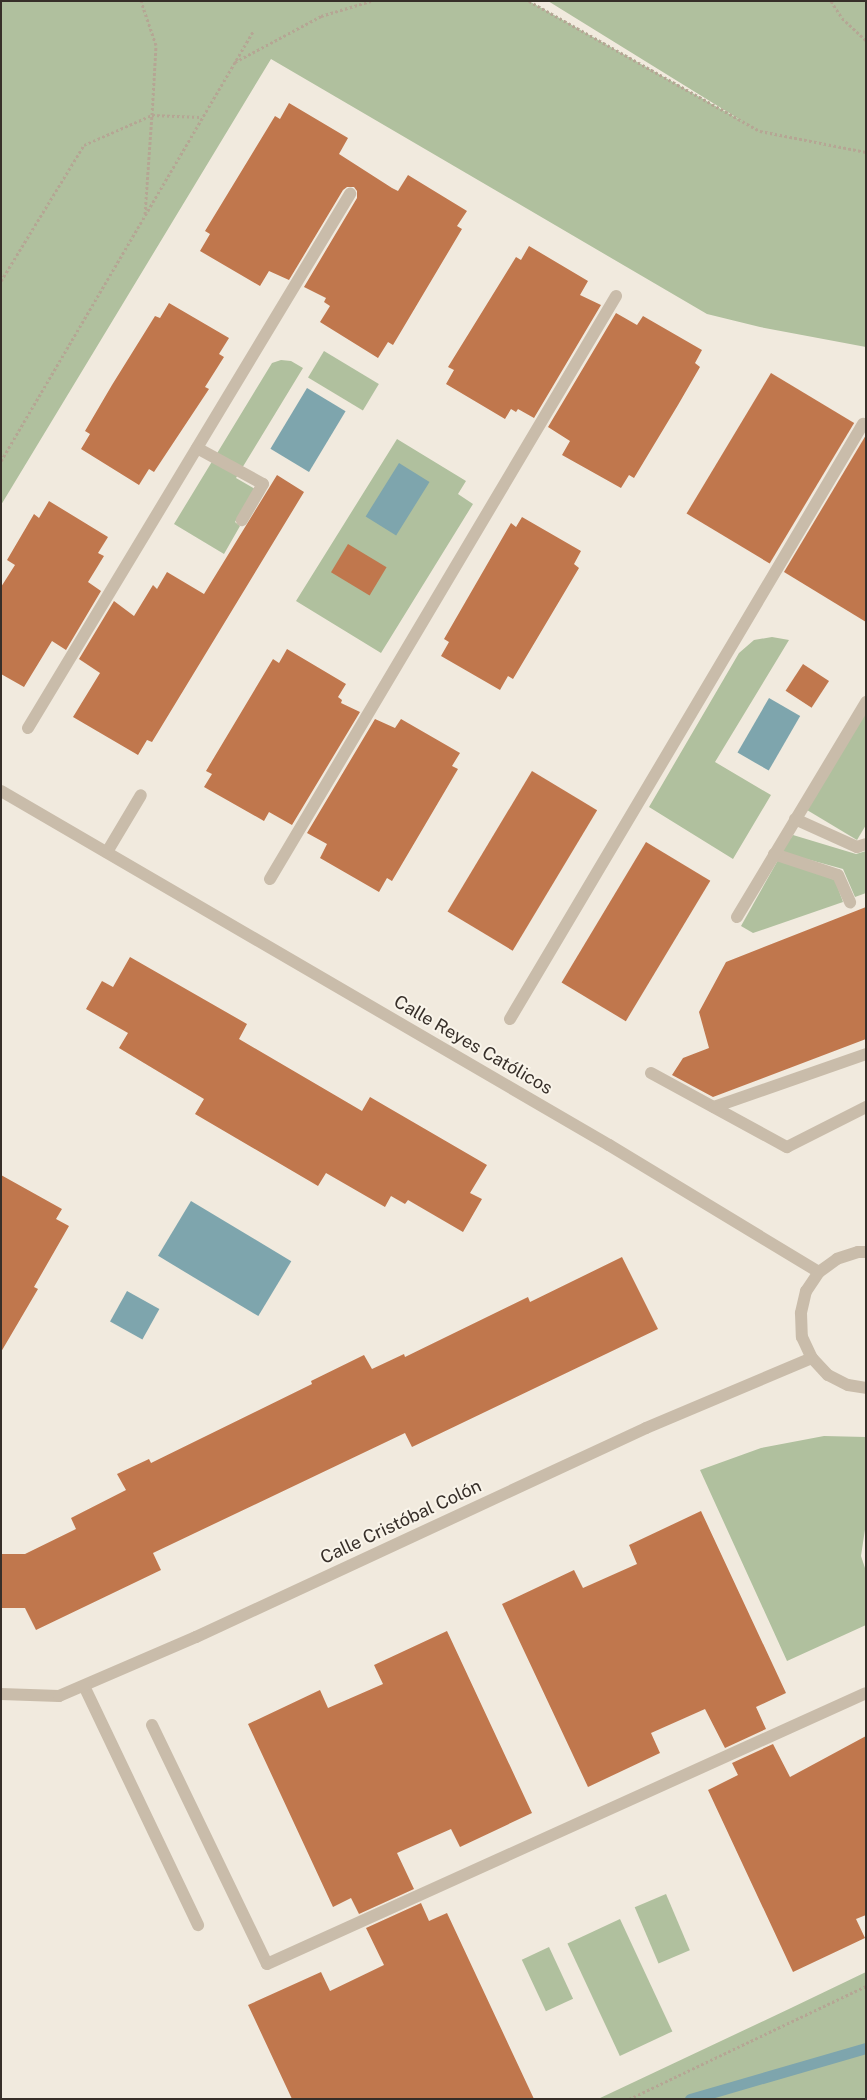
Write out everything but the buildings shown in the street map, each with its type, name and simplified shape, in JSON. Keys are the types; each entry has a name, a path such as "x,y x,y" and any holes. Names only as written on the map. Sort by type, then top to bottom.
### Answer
{"street":[{"path":"28,728 350,194"},
{"path":"270,879 616,296"},
{"path":"510,1020 863,424"},
{"path":"197,448 263,484 242,520"},
{"path":"737,917 866,702"},
{"name":"Calle Reyes Católicos","path":"1,791 609,1145 819,1272"},
{"path":"107,852 142,795"},
{"path":"795,819 857,847 866,844"},
{"path":"774,854 838,875 850,902"},
{"path":"714,1107 866,1054"},
{"path":"651,1073 786,1147 866,1107"},
{"path":"866,1252 858,1252 837,1259 819,1272 806,1291 800,1314 802,1337 812,1358 828,1375 848,1385 866,1388"},
{"name":"Calle Cristóbal Colón","path":"1,1694 59,1696 84,1686 196,1637 646,1428 812,1358"},
{"path":"84,1686 198,1925"},
{"path":"152,1725 267,1964 866,1693"}],"path":[{"path":"141,1 156,45 144,214"},
{"path":"235,62 321,16 371,1"},
{"path":"529,1 760,131 866,152"},
{"path":"831,1 842,18 866,40"},
{"path":"1,461 144,214 253,32"},
{"path":"1,281 84,145 152,115 200,118"},
{"path":"630,2099 866,1986"}],"green space":[{"path":"1,1 529,1 742,121 548,1 866,1 866,347 760,327 707,314 271,59 1,505"},
{"path":"324,351 379,384 363,411 308,378"},
{"path":"281,360 291,361 303,368 236,478 255,489 235,522 240,526 224,554 174,524 272,363"},
{"path":"397,439 466,481 458,494 473,504 381,653 296,601"},
{"path":"772,637 789,640 715,762 771,795 733,859 649,807 739,653 754,640"},
{"path":"866,712 866,825 857,840 807,810"},
{"path":"793,835 856,854 866,851 866,893 855,897 843,869 781,852"},
{"path":"778,860 835,880 843,902 753,933 741,926"},
{"path":"824,1436 866,1437 866,1523 861,1556 866,1571 866,1625 787,1661 700,1470 761,1448"},
{"path":"666,1894 690,1950 659,1963 635,1907"},
{"path":"620,1919 672,2031 620,2056 567,1944"},
{"path":"549,1947 573,1999 546,2011 522,1960"},
{"path":"866,1972 866,2099 598,2099 791,2008"}],"water":[{"path":"307,388 346,411 309,472 270,449"},
{"path":"399,463 430,482 396,536 366,516"},
{"path":"769,698 800,716 769,771 738,753"},
{"path":"191,1201 291,1261 258,1316 158,1256"},
{"path":"127,1291 159,1309 142,1340 110,1322"}],"waterway":[{"path":"690,2099 866,2048"}]}
